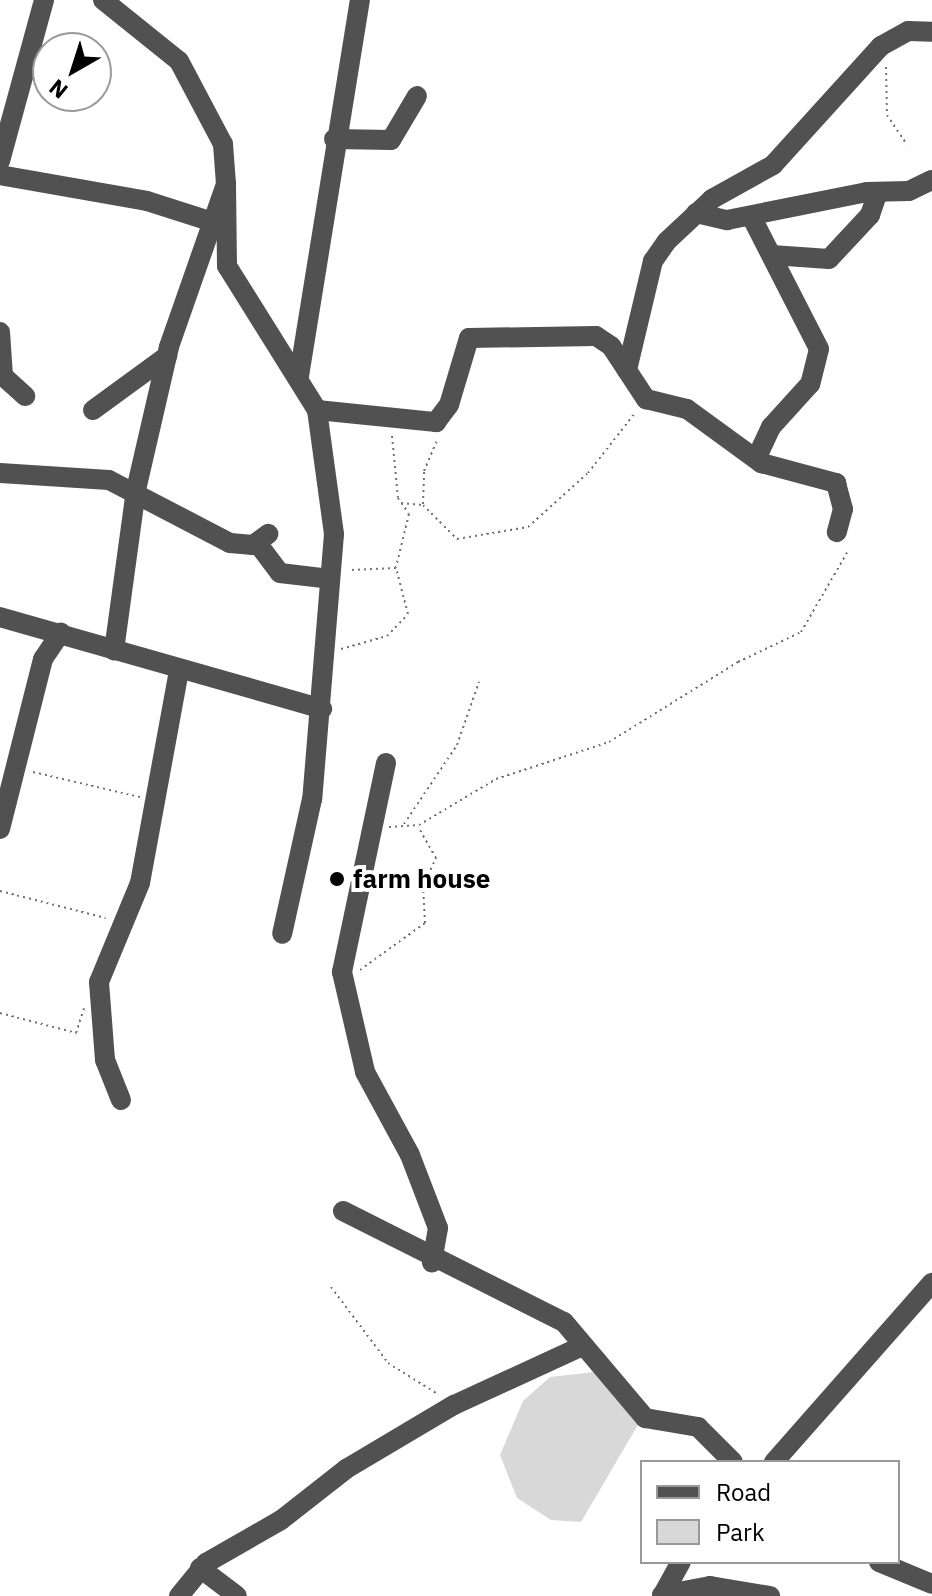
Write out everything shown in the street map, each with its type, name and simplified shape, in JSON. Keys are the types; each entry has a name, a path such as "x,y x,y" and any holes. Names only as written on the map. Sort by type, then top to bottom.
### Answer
{"street":[{"path":"0,161 44,0"},
{"path":"103,0 179,61 223,144 225,255 233,281 299,376 317,410 334,534 322,709 312,799 282,934"},
{"path":"299,376 327,232 334,139 360,0"},
{"path":"627,370 653,261 696,213 773,165 881,46 908,31 932,32"},
{"path":"334,139 391,140 417,96"},
{"path":"0,175 147,201 213,222"},
{"path":"696,213 720,221 878,192 909,191 932,180"},
{"path":"114,650 136,490 167,356 226,184"},
{"path":"772,255 829,259 870,215 878,192"},
{"path":"751,216 819,349 810,384 771,427 756,459"},
{"path":"0,332 3,376 25,396"},
{"path":"317,410 391,421 439,420 463,344 477,335 596,336 627,370 640,393 658,404 687,409 756,459 836,483 843,509 837,532"},
{"path":"93,410 167,356"},
{"path":"0,473 72,474 136,490 223,540 263,539 280,573 330,577"},
{"path":"0,617 61,632 179,671 322,709"},
{"path":"0,829 43,659 61,632"},
{"path":"121,1100 97,1005 102,969 126,923 156,802 179,671"},
{"path":"386,763 376,831 343,959 345,985 365,1072 410,1155 438,1228 432,1262"},
{"path":"343,1211 432,1262 550,1315 574,1329 582,1346 645,1418 698,1427 731,1460"},
{"path":"776,1460 932,1283"},
{"path":"179,1596 200,1568 454,1405 582,1346"},
{"path":"662,1595 680,1564"},
{"path":"884,1564 932,1584"},
{"path":"200,1568 237,1596"},
{"path":"662,1595 710,1586 770,1596"}],"path":[{"path":"881,46 887,115 907,145"},
{"path":"401,503 423,505 457,539 528,527 595,465 626,421 658,404"},
{"path":"423,505 439,420"},
{"path":"325,652 372,643 402,626 408,604 396,568 409,522 401,503 391,421"},
{"path":"376,831 417,825 496,779 625,735 738,662 801,632 848,551"},
{"path":"330,577 396,568"},
{"path":"403,825 457,745 479,682"},
{"path":"12,773 59,776 156,802"},
{"path":"345,985 425,923 423,886 436,858 417,825"},
{"path":"0,891 126,923"},
{"path":"0,1013 76,1033 82,1010 97,1005"},
{"path":"331,1287 388,1363 454,1405"}],"green space":[{"path":"594,1372 639,1423 581,1522 551,1520 517,1498 500,1455 523,1401 550,1377"}],"place":[{"name":"farm house","path":"337,879"}]}
